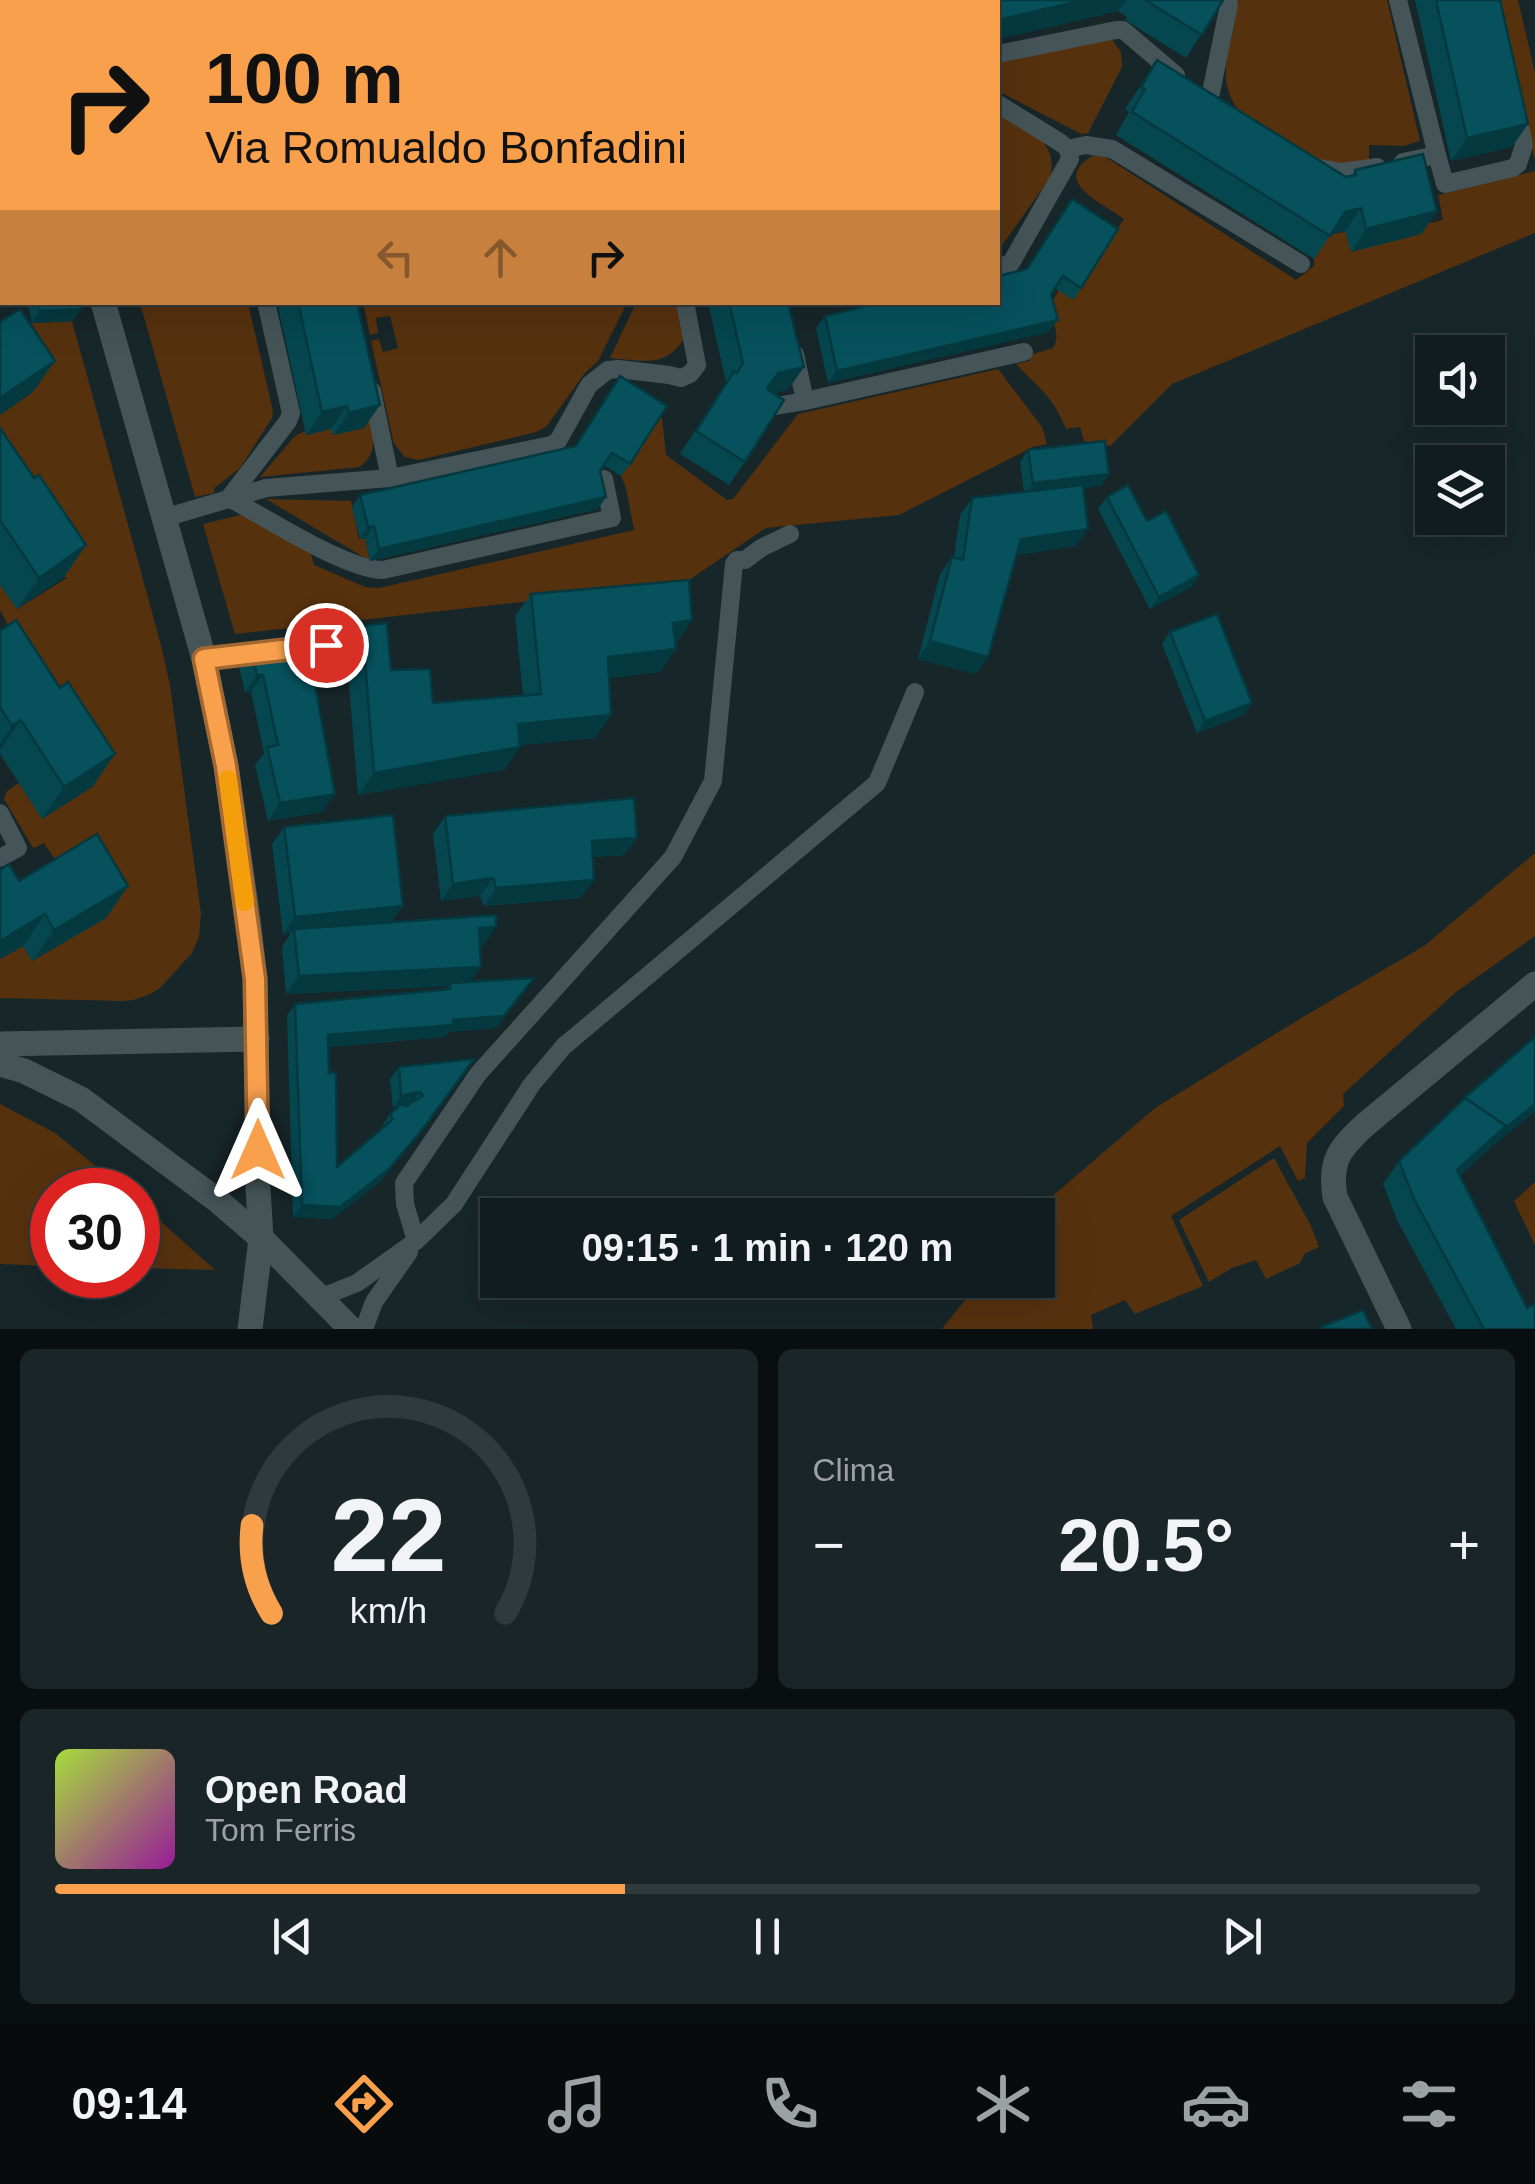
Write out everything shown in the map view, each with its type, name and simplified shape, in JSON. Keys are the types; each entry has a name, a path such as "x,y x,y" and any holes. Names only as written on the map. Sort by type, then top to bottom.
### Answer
{"street":[{"path":"104,305 204,659 226,766 248,919 258,1038 261,1238 250,1329"},
{"path":"1399,1329 1335,1197 1334,1164 1346,1143 1366,1124 1535,984"},
{"path":"0,1044 258,1038"},
{"path":"0,1064 24,1071 80,1099 218,1201 261,1238 351,1329"}],"lane":[{"path":"1197,92 1229,5 1227,0"},
{"path":"1398,0 1445,184 1518,164 1524,144 1511,90"},
{"path":"1000,54 1123,30 1225,114"},
{"path":"1000,105 1061,143 1070,159 1016,256 1011,263 1000,266"},
{"path":"1068,150 1086,145 1112,148 1301,264"},
{"path":"1298,160 1342,172 1437,155"},
{"path":"229,498 291,413 267,305"},
{"path":"164,518 266,488 390,478 551,445 558,441 589,385 608,370 681,378 690,374 697,365 686,305"},
{"path":"790,335 805,400"},
{"path":"764,408 1024,352"},
{"path":"370,381 390,478"},
{"path":"229,498 354,565 383,570 612,518 604,479"},
{"path":"416,1242 405,1204 404,1183 478,1074 674,857 713,781 734,564 790,534"},
{"path":"204,659 326,645"},
{"path":"364,1329 374,1302 416,1242 454,1204 532,1084 564,1046 878,783 915,692"},
{"path":"0,813 18,848 0,858"},
{"path":"320,1298 356,1283 416,1242"}],"shaded area":[{"path":"1235,0 1387,0 1420,141 1403,146 1369,145 1369,166 1339,164 1302,152 1252,122 1236,107 1226,81"},
{"path":"1498,0 1518,0 1535,73 1535,161"},
{"path":"1110,37 1121,52 1122,67 1088,133 1081,134 1000,92 1000,63"},
{"path":"1000,113 1029,130 1045,145 1052,165 1050,178 1000,248"},
{"path":"1092,156 1104,156 1296,280 1314,266 1314,259 1329,235 1443,220 1438,195 1535,171 1535,233 1172,384 1110,446 1084,441 1080,427 1066,429 1050,400 1016,364 1053,348 1056,332 1050,306 1059,290 1073,299 1124,219 1078,183 1080,166"},
{"path":"141,305 248,305 272,418 240,468 214,488 214,493 195,497"},
{"path":"364,305 626,305 598,361 546,427 419,460 405,457 394,444 371,341 379,339 383,352 398,348 390,316 376,318 378,333 370,335"},
{"path":"635,305 680,305 686,333 672,353 654,360 610,358"},
{"path":"72,321 170,685 201,914 199,937 192,953 159,989 122,1001 0,998 0,959 23,946 32,961 59,865 44,843 32,846 4,799 7,791 19,783 42,818 94,786 0,610 0,584 17,609 67,578 0,492 0,415 33,392 0,325"},
{"path":"998,369 1042,427 1047,444 1033,447 899,515 766,528 683,584 235,634 203,524 244,514 309,547 314,565 365,587 379,588 634,530 621,476 659,418 666,455 727,500 733,499 798,414"},
{"path":"363,392 374,442 368,459 360,467 260,477 295,436 331,429"},
{"path":"266,499 351,501 359,539 365,538 370,561"},
{"path":"1535,853 1535,936 1456,992 1343,1094 1344,1106 1307,1143 1305,1178 1298,1181 1280,1146 1171,1216 1203,1286 1135,1314 1125,1300 1091,1315 1093,1329 942,1329 967,1298 1055,1298 1055,1198 1050,1198 1155,1108 1424,946"},
{"path":"0,1104 55,1133 98,1168 30,1168 30,1265 0,1264"},
{"path":"1274,1158 1319,1247 1304,1254 1300,1263 1266,1279 1256,1260 1209,1282 1179,1220"},
{"path":"1535,1182 1535,1245 1514,1201"},
{"path":"160,1221 215,1270 160,1269"}],"building":[{"path":"1000,0 1084,0 1000,20"},
{"path":"1145,0 1223,0 1202,35"},
{"path":"1436,0 1500,0 1528,124 1467,138"},
{"path":"1157,60 1346,177 1356,175 1355,170 1423,154 1437,211 1366,229 1361,208 1345,212 1330,236 1132,112"},
{"path":"1072,199 1118,229 1081,288 1063,276 1051,294 1058,320 837,371 825,316 870,305 1000,305 1000,276 1027,269"},
{"path":"39,305 80,305 81,309 40,311"},
{"path":"299,305 358,305 380,405 349,413 347,406 322,412"},
{"path":"730,305 789,305 804,367 778,373 767,389 784,400 745,462 696,431 743,363"},
{"path":"20,309 55,361 0,398 0,322"},
{"path":"620,376 667,406 630,464 612,453 600,471 606,497 379,549 374,526 368,527 360,495 576,446"},
{"path":"0,428 34,478 39,475 86,545 39,578 0,520"},
{"path":"1105,441 1109,474 1033,483 1028,450"},
{"path":"1083,485 1088,529 1021,539 988,657 930,641 952,557 963,560 972,498"},
{"path":"1128,485 1147,521 1166,511 1199,575 1159,597 1107,497"},
{"path":"689,580 692,620 673,623 676,649 608,657 611,715 518,724 520,747 374,773 362,626 387,623 391,670 430,669 433,703 541,694 531,594"},
{"path":"1217,614 1252,703 1205,721 1170,632"},
{"path":"16,620 60,688 68,682 115,754 64,787 21,720 12,726 0,707 0,631"},
{"path":"307,641 335,794 280,803 267,747 278,745 263,675 257,675 250,646"},
{"path":"634,798 637,838 592,841 594,880 496,888 493,878 453,884 445,816"},
{"path":"393,815 403,906 295,917 284,827"},
{"path":"97,834 128,886 54,930 45,914 0,941 0,870 9,864 19,881"},
{"path":"496,915 496,927 479,928 481,967 299,976 294,929"},
{"path":"534,978 504,1016 453,1020 453,1025 328,1035 329,1073 336,1072 337,1167 393,1119 390,1114 401,1104 406,1106 423,1096 420,1092 401,1096 399,1067 474,1059 388,1170 340,1207 302,1205 295,1004 450,989 450,983"},
{"path":"1535,1037 1535,1104 1502,1131 1506,1126 1463,1099"},
{"path":"1465,1098 1506,1126 1457,1170 1527,1308 1535,1304 1535,1329 1484,1329 1414,1199 1399,1161"},
{"path":"1363,1310 1372,1329 1321,1327"}],"slow traffic":[{"path":"228,779 245,902"}],"route":[{"path":"258,1150 255,979 226,766 204,659 326,645"}]}
